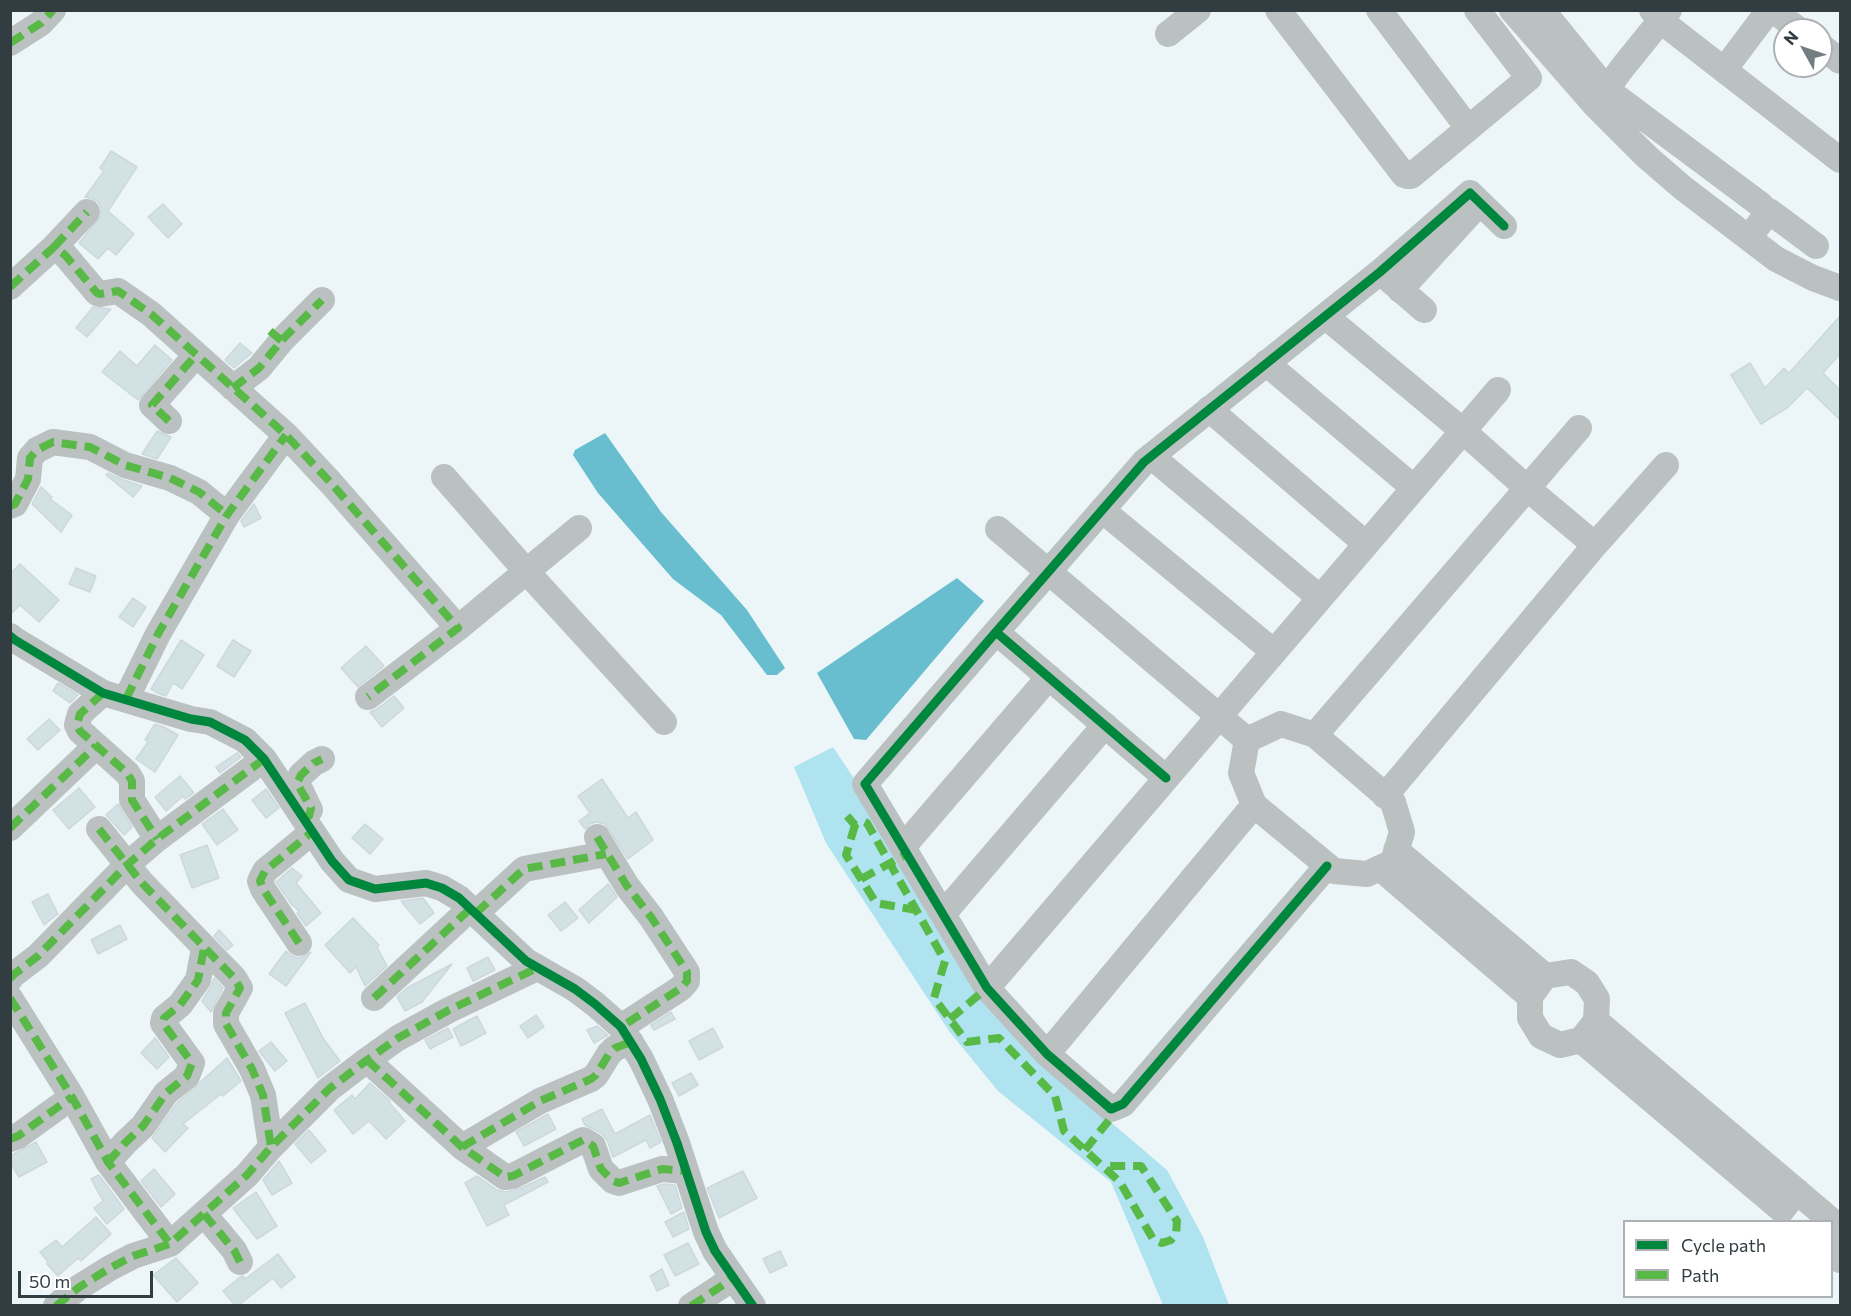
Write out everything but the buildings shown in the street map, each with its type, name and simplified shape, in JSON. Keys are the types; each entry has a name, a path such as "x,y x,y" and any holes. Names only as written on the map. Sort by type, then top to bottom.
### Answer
{"street":[{"path":"10,43 41,23 53,10"},
{"path":"1168,34 1198,10"},
{"path":"1278,10 1404,175 1411,176 1530,78 1477,10"},
{"path":"1379,10 1468,128"},
{"path":"1512,10 1601,98 1761,205"},
{"path":"1542,10 1601,98 1647,157 1683,188 1791,268 1840,288"},
{"path":"1724,70 1768,10"},
{"path":"1601,98 1661,14 1724,70 1840,159"},
{"path":"1327,866 1123,1104 1111,1109 1047,1054 987,988 865,784 1151,456 1380,272 1470,193 1504,226"},
{"path":"1400,290 1480,203"},
{"path":"1749,238 1769,211 1816,246"},
{"path":"10,287 54,247 87,212"},
{"path":"54,247 65,255 97,293 118,291 151,314 286,435 458,628"},
{"path":"1380,272 1424,310"},
{"path":"233,388 259,368 276,336 322,300"},
{"path":"1325,316 1595,545"},
{"path":"169,421 152,405 196,354"},
{"path":"1266,363 1414,488"},
{"path":"987,988 1498,390"},
{"path":"1209,410 1366,544"},
{"path":"1315,735 1579,428"},
{"path":"157,839 132,800 132,781 128,773 80,730 77,720 80,714 114,696 158,634 227,515 286,435"},
{"path":"10,506 15,504 28,479 30,458 37,450 53,442 90,447 125,465 170,478 199,492 227,515"},
{"path":"1151,456 1320,598"},
{"path":"1385,796 1595,545 1666,465"},
{"path":"444,477 664,722"},
{"path":"1102,510 1274,652"},
{"path":"368,697 458,628 579,528"},
{"path":"998,529 1247,740"},
{"path":"996,632 1166,778"},
{"path":"10,636 114,696 220,726 245,741 264,759 332,861 349,879 375,889 426,883 442,888 459,897 526,961 575,989 626,1035 660,1099 706,1232 715,1251 753,1305"},
{"path":"903,847 1049,677"},
{"path":"1281,724 1315,735 1393,802 1402,832 1388,859 1367,874 1334,871 1254,805 1240,773 1247,740 1281,724"},
{"path":"943,914 1105,725"},
{"path":"10,828 96,746"},
{"path":"10,979 38,956 127,865 157,839 264,759"},
{"path":"299,943 260,881 265,871 308,826 311,808 297,783 314,763 322,759"},
{"path":"1047,1054 1254,805"},
{"path":"99,829 127,865 234,978 240,988 226,1013 226,1024 252,1069 263,1095 270,1147"},
{"path":"374,998 524,869 601,846 687,972 687,981 681,988 626,1035 591,1079 540,1101 462,1147"},
{"path":"1388,859 1545,976 1571,972 1587,983 1597,999 1588,1030 1560,1045 1541,1036 1530,1018 1530,997 1545,976"},
{"path":"1388,859 1530,997"},
{"path":"108,1162 143,1126 166,1092 187,1076 192,1063 163,1023 164,1018 180,1005 198,980 204,948"},
{"path":"56,1305 110,1268 133,1256 170,1244 247,1174 270,1147 329,1089 398,1038 449,1010 537,968"},
{"path":"14,1010 72,1097 108,1162 170,1244"},
{"path":"1588,1030 1788,1207 1820,1220"},
{"path":"367,1060 462,1147 505,1177 513,1176 583,1140 593,1146 601,1169 613,1181 619,1183 662,1169 686,1171"},
{"path":"10,1138 18,1136 72,1097"},
{"path":"204,1215 234,1250 240,1262"},
{"path":"691,1305 733,1277"}],"shaded area":[{"path":"605,433 661,512 747,610 785,668 777,675 767,675 721,615 673,579 598,493 573,455 575,450"},
{"path":"957,578 984,601 866,740 854,739 817,673"},
{"path":"833,747 1047,1068 1167,1170 1203,1237 1229,1305 1163,1305 1111,1182 998,1091 949,1031 826,843 794,767"}],"marked path":[{"path":"10,43 41,23 53,10"},
{"path":"54,247 87,212"},
{"path":"10,287 54,247 65,255 97,293 118,291 151,314 286,435 458,628 368,697"},
{"path":"233,388 259,368 283,339 322,300"},
{"path":"270,331 282,341"},
{"path":"169,421 152,405 196,355"},
{"path":"126,699 158,634 227,515 286,435"},
{"path":"10,506 15,504 28,479 30,458 37,450 53,442 90,447 125,465 170,478 199,492 227,515"},
{"path":"103,693 80,714 77,725 80,731 127,773 132,781 132,800 157,839"},
{"path":"10,828 96,746"},
{"path":"10,979 38,956 127,865 157,839 264,759"},
{"path":"304,820 309,816 311,808 297,783 301,775 322,759"},
{"path":"847,816 855,825 863,821 867,823 945,961 934,998 967,1042 999,1038 1055,1096 1064,1131 1120,1182 1153,1239 1162,1243 1171,1240 1176,1234 1177,1221 1141,1166 1102,1166"},
{"path":"855,825 846,855 876,903 916,910"},
{"path":"99,829 142,883 234,978 240,988 226,1013 226,1024 252,1069 263,1095 271,1147"},
{"path":"299,943 260,881 265,871 312,832"},
{"path":"597,837 627,886 651,917 687,972 687,981 681,988 621,1027"},
{"path":"476,913 524,869 606,854"},
{"path":"861,879 907,854"},
{"path":"374,998 471,908"},
{"path":"108,1162 143,1126 166,1093 187,1076 192,1063 163,1023 164,1018 180,1005 198,980 204,948"},
{"path":"56,1306 78,1288 110,1268 133,1256 170,1244 247,1175 271,1147 329,1089 398,1038 449,1010 537,968"},
{"path":"950,1019 987,988"},
{"path":"10,998 72,1097 108,1162 170,1244"},
{"path":"462,1147 540,1101 591,1079 615,1048 631,1042"},
{"path":"367,1060 462,1147 505,1177 513,1176 583,1140 593,1146 601,1169 613,1181 619,1183 662,1169 686,1171"},
{"path":"10,1139 18,1136 72,1097"},
{"path":"1085,1150 1110,1119 1111,1109"},
{"path":"204,1214 234,1250 240,1262"},
{"path":"691,1306 733,1277"}],"cycle path":[{"path":"996,632 1144,462 1380,272 1470,193 1504,226"},
{"path":"1166,778 996,632 865,784 987,988 1047,1054 1111,1109 1123,1104 1327,866"},
{"path":"10,636 103,693 191,719 210,722 245,740 264,759 332,861 349,880 375,889 426,883 442,888 459,898 526,961 575,989 621,1027 641,1059 660,1099 706,1232 715,1251 753,1306"}]}
